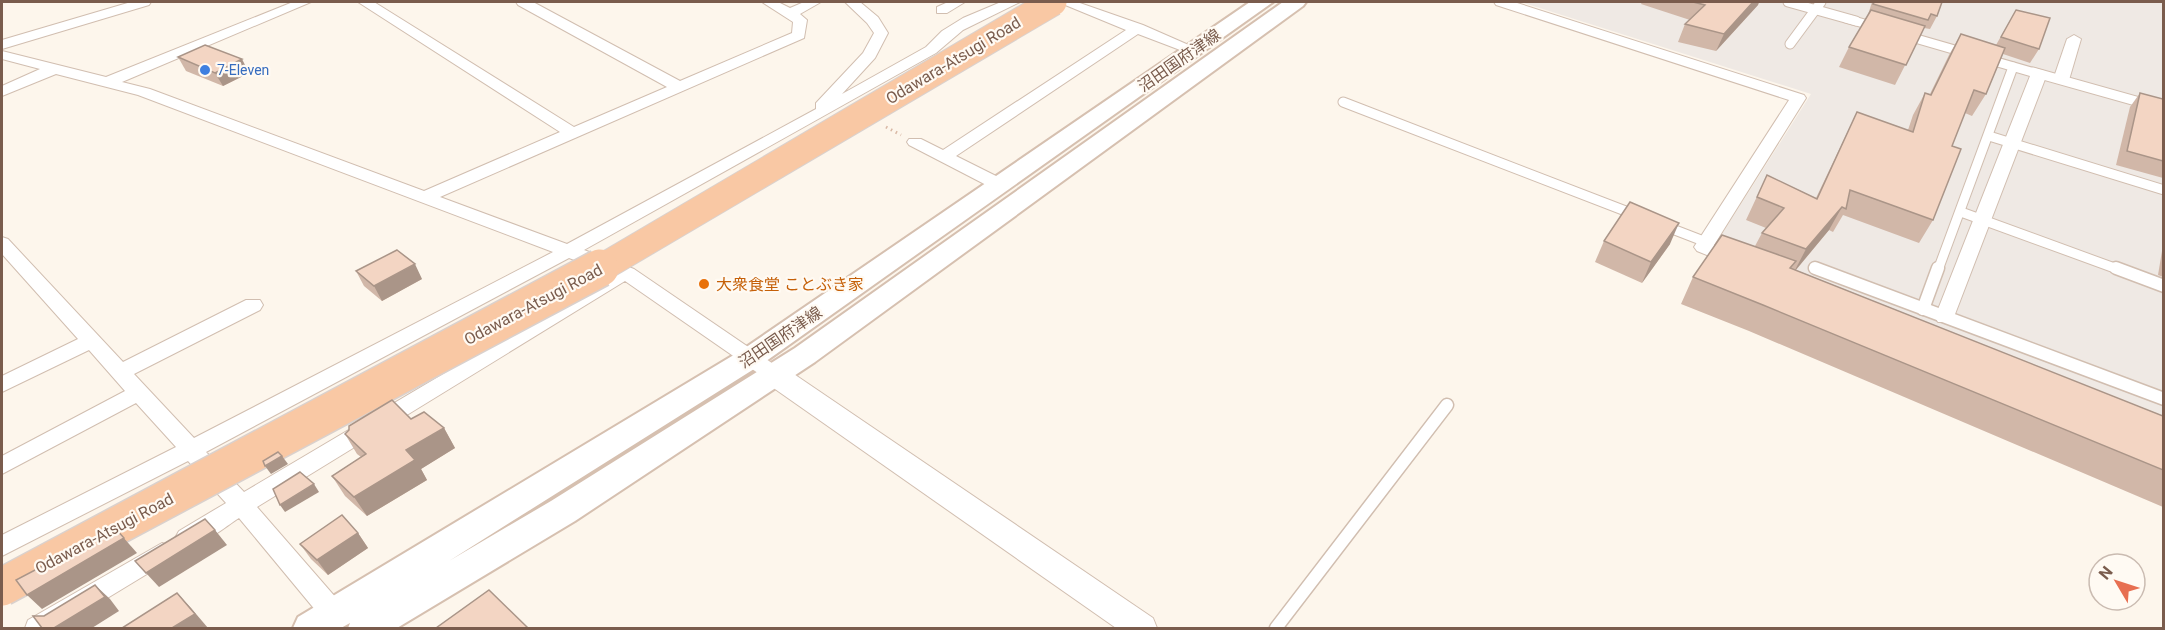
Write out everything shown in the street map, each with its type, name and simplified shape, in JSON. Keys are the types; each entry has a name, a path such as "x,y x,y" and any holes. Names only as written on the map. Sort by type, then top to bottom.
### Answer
{"highway":[{"name":"Odawara-Atsugi Road","path":"2,566 181,475 617,241 924,67 1028,2"},
{"name":"Odawara-Atsugi Road","path":"2,587 607,265 1053,2"}],"main road":[{"name":"沼田国府津線","path":"323,622 752,357 1263,2"},
{"name":"沼田国府津線","path":"366,628 562,511 775,375 1296,2"}],"street":[{"path":"2,45 144,2"},
{"path":"108,82 304,2"},
{"path":"365,2 571,132"},
{"path":"523,2 679,87"},
{"path":"424,197 799,35 800,20 769,2"},
{"path":"791,13 814,2"},
{"path":"815,115 870,55 881,33 873,20 852,2"},
{"path":"942,10 958,2"},
{"path":"2,546 191,450 569,250 931,50 938,40 991,9 1013,2"},
{"path":"1065,2 1193,50"},
{"path":"1501,2 1798,98 1703,247 1758,268"},
{"path":"1849,19 2039,74 2011,143 1985,220 1945,317"},
{"path":"944,157 1138,28"},
{"path":"2061,80 2074,39"},
{"path":"2,55 144,92 627,273 752,357 1141,628"},
{"path":"2,91 54,69"},
{"path":"915,142 1000,185"},
{"path":"2,243 242,506 323,622"},
{"path":"37,628 627,273"},
{"path":"120,373 254,305"},
{"path":"2,385 90,341"},
{"path":"2,466 138,393"}],"lane":[{"path":"1788,2 2163,109"},
{"path":"1790,44 1821,2"},
{"path":"1923,309 1961,212 2013,67"},
{"path":"1343,102 1706,242"},
{"path":"1989,136 2163,190"},
{"path":"1961,212 2163,286"},
{"path":"1814,268 2163,399"},
{"path":"1276,628 1447,405"}],"shaded area":[{"path":"1521,2 2163,2 2163,415 1733,248 1722,234 1811,94"}],"building":[{"path":"1693,2 1753,2 1724,34 1685,24 1705,5"},
{"path":"1874,2 1942,2 1937,16 1931,14 1928,20 1873,4"},
{"path":"1871,10 1925,26 1906,65 1849,47"},
{"path":"2016,10 2050,18 2039,49 2001,37"},
{"path":"1961,34 2005,48 1986,94 1974,90 1952,146 1961,149 1933,220 1850,190 1846,209 1842,207 1806,249 1762,233 1784,208 1757,197 1767,175 1817,199 1857,112 1913,132 1925,93 1931,95"},
{"path":"205,45 242,59 215,73 178,57"},
{"path":"2140,93 2163,99 2163,161 2127,151"},
{"path":"1630,202 1679,223 1651,262 1604,241"},
{"path":"1722,235 1796,261 1790,268 2163,416 2163,470 1693,277"},
{"path":"397,250 415,264 374,286 356,271"},
{"path":"392,400 411,419 424,412 444,428 406,450 415,460 354,497 332,476 366,454 345,434 349,426"},
{"path":"278,452 282,456 265,466 263,461"},
{"path":"300,472 314,484 280,505 273,489"},
{"path":"342,515 358,533 317,560 300,544"},
{"path":"205,519 215,530 146,573 135,561"},
{"path":"115,528 124,538 27,595 16,580"},
{"path":"95,585 105,597 54,628 42,628 33,616 44,616"},
{"path":"489,590 528,628 436,628"},
{"path":"177,593 195,614 172,628 122,628"}],"place":[{"name":"7-Eleven","path":"205,70"},
{"name":"大衆食堂 ことぶき家","path":"704,284"}]}
